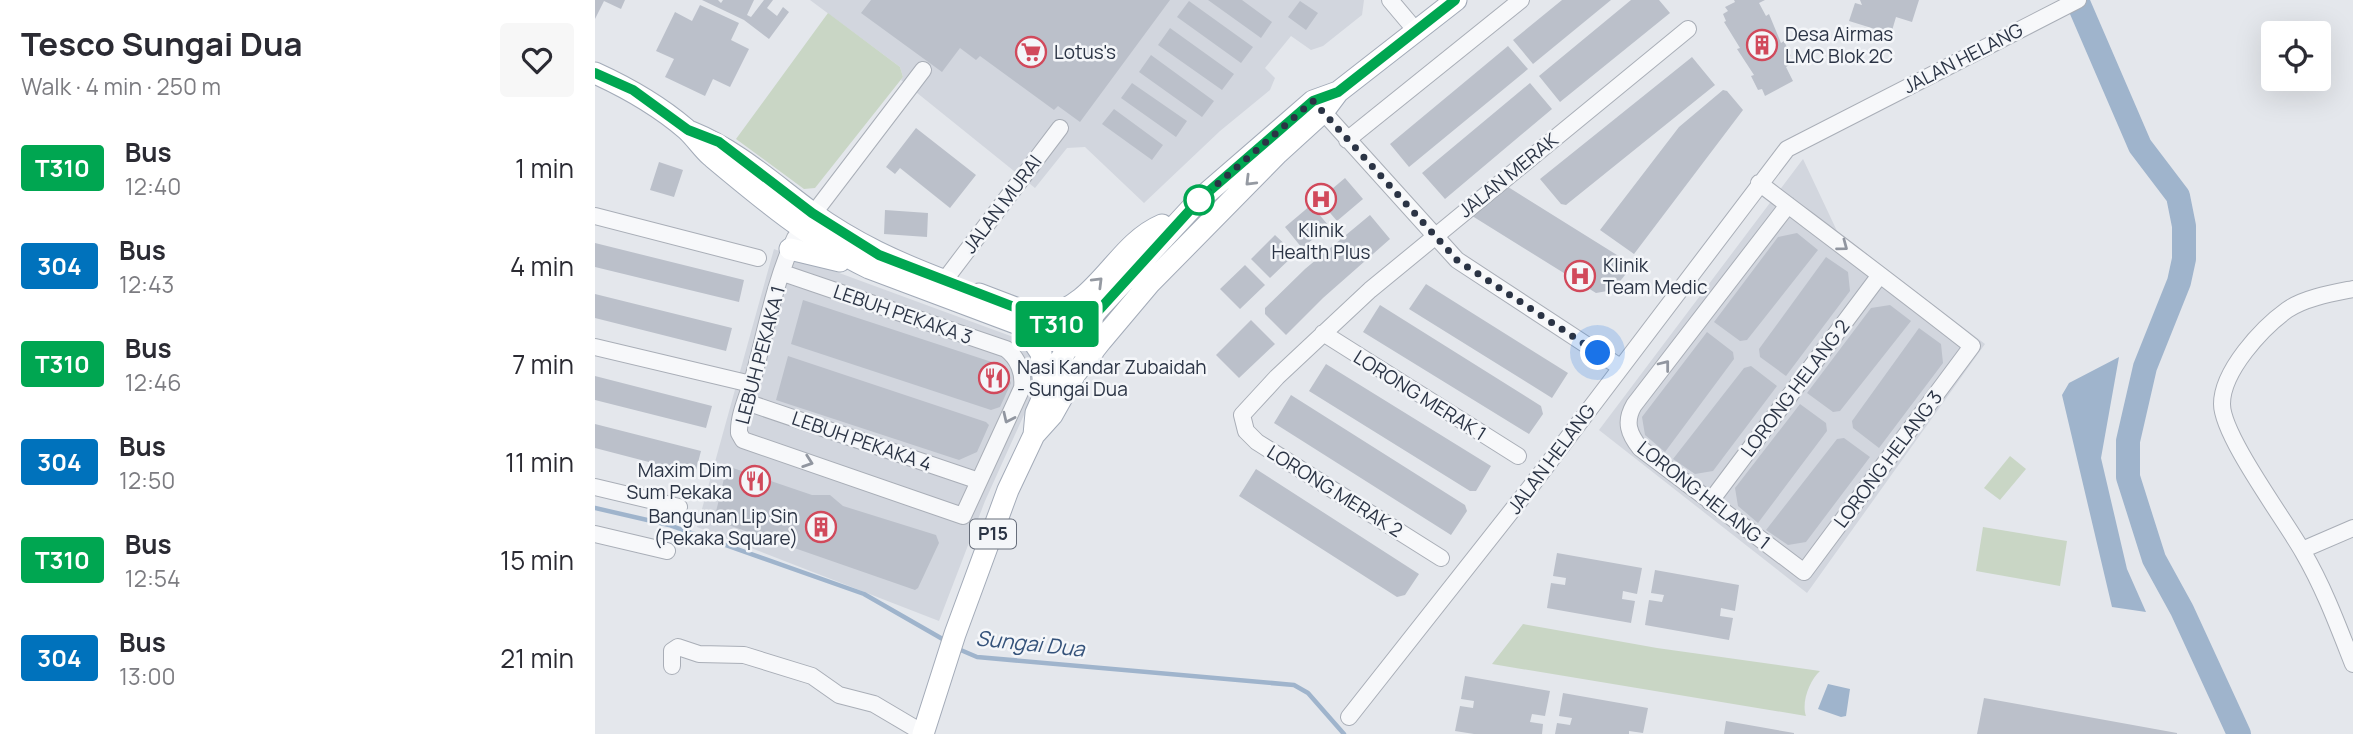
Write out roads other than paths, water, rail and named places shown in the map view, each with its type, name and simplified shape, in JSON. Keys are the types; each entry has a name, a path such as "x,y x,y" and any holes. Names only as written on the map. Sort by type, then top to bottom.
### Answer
{"main road":[{"name":"P15","path":"1034,435 1036,413 1043,395 1075,338 1180,219 1318,106 1455,0"},
{"path":"595,73 633,90 688,130 709,154 773,205 1032,322 1060,314 1074,306 1137,243 1158,226 1180,219"},
{"name":"P15","path":"923,734 955,634 1008,490 1034,435 1052,415 1075,374 1097,346 1195,236 1318,106"},
{"path":"688,130 719,142 853,260 1097,346"},
{"path":"773,205 780,217 786,260 808,251 838,261 853,260"},
{"path":"1032,322 1041,353 1043,395"}],"street":[{"path":"1390,0 1417,32"},
{"path":"1347,140 1521,0"},
{"name":"JALAN HELANG","path":"1349,718 1532,485 1777,159 1800,140 2073,2"},
{"name":"JALAN MERAK","path":"1242,415 1323,333 1433,236 1688,29"},
{"name":"LEBUH PEKAKA 1","path":"923,69 807,220 786,260 739,427 743,440 963,516"},
{"path":"1318,106 1433,236 1467,268 1620,367"},
{"name":"JALAN MURAI","path":"944,281 1060,128"},
{"path":"1759,183 1880,275"},
{"name":"LORONG HELANG 1","path":"1788,205 1630,412 1629,429 1640,448 1804,572"},
{"path":"595,216 758,258"},
{"name":"LEBUH PEKAKA 3","path":"786,260 1006,348 1014,355 1023,377 1022,388 963,516"},
{"name":"LORONG HELANG 3","path":"1804,572 1972,346 1880,275"},
{"name":"LORONG HELANG 2","path":"1710,502 1880,275"},
{"path":"2353,289 2289,309 2252,343 2231,374 2222,404 2229,432 2302,550 2327,596 2353,664"},
{"name":"LORONG MERAK 1","path":"1323,333 1518,456"},
{"path":"595,346 751,384"},
{"name":"LEBUH PEKAKA 4","path":"746,402 979,481"},
{"name":"LORONG MERAK 2","path":"1242,415 1246,431 1257,442 1441,558"},
{"path":"595,487 679,507"},
{"path":"2302,550 2353,528"},
{"path":"595,534 667,551"},
{"path":"672,666 672,651 678,647 699,653 744,655 813,676 839,695 874,704 923,734"}],"water":[{"path":"2119,357 2101,458 2127,569 2146,612 2112,607 2062,395 2069,383"},
{"path":"1828,684 1850,689 1846,716 1841,717 1818,709"}],"waterway":[{"path":"2077,0 2140,146 2178,196 2184,226 2184,259 2179,282 2145,367 2128,441 2128,477 2154,559 2182,610 2239,734"},
{"name":"Sungai Dua","path":"595,508 669,525 864,594 946,641"},
{"name":"Sungai Dua","path":"956,648 977,657 1294,685 1308,693 1344,734"}],"place":[{"name":"Desa Airmas LMC Blok 2C","path":"1762,45"},
{"name":"Lotus's","path":"1031,52"},
{"name":"Klinik Health Plus","path":"1321,199"},
{"name":"Klinik Team Medic","path":"1580,276"},
{"name":"Nasi Kandar Zubaidah - Sungai Dua","path":"994,378"},
{"name":"Maxim Dim Sum Pekaka","path":"755,481"},
{"name":"Bangunan Lip Sin (Pekaka Square)","path":"821,527"}]}
